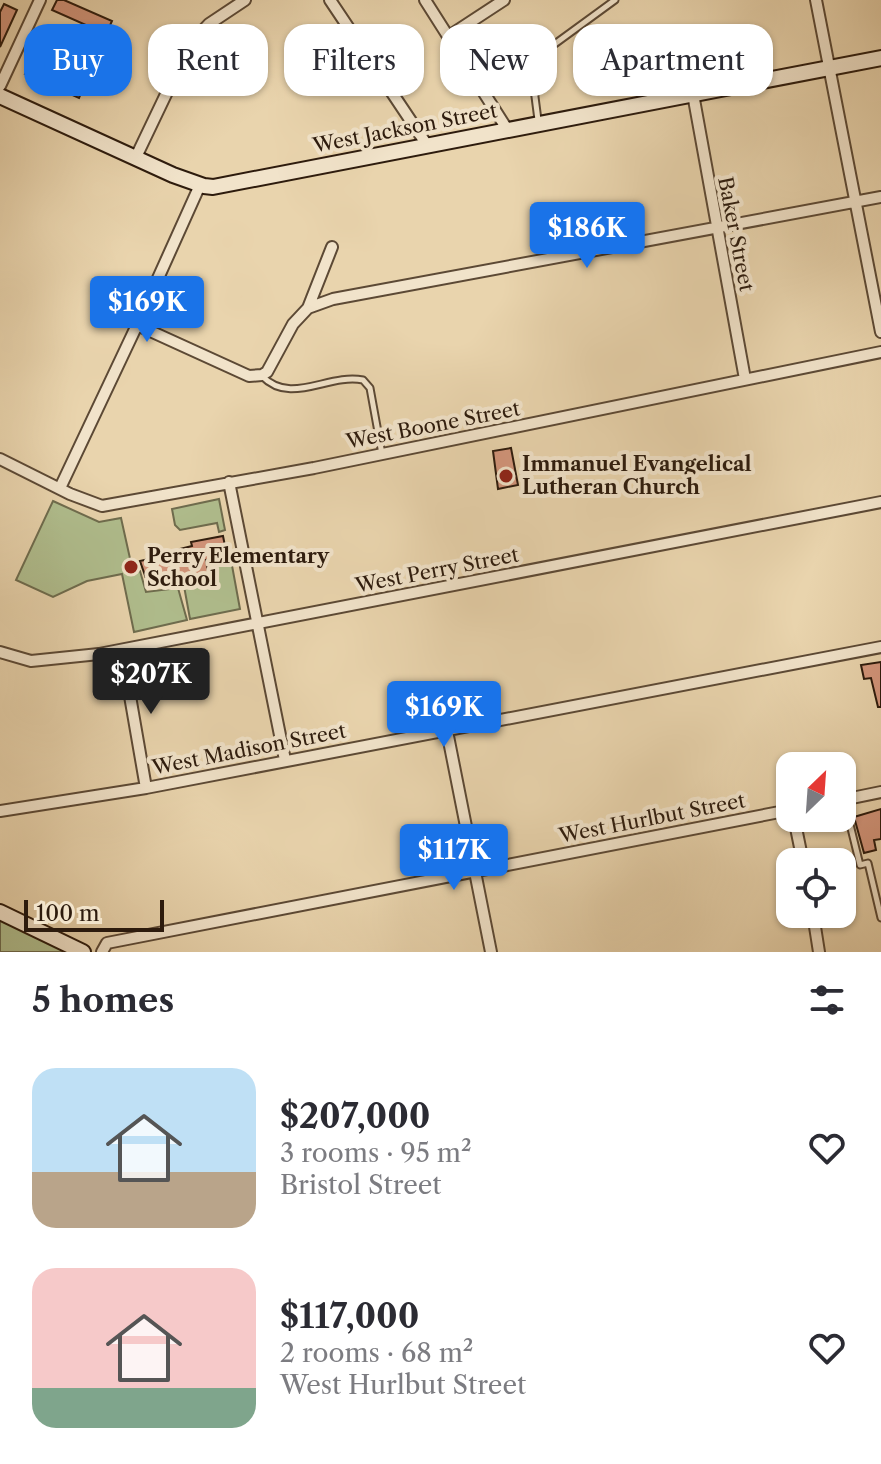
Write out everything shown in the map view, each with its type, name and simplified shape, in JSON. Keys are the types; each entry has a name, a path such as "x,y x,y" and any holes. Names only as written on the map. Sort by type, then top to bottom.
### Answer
{"street":[{"path":"0,86 40,0"},
{"path":"136,157 190,44 209,24 245,0"},
{"path":"330,0 427,145"},
{"path":"425,0 441,24"},
{"path":"467,24 504,0"},
{"path":"816,0 881,332"},
{"name":"West Jackson Street","path":"773,79 881,58"},
{"name":"West Jackson Street","path":"0,96 200,185 213,187 682,96"},
{"path":"486,96 507,129"},
{"name":"Baker Street","path":"693,96 745,379"},
{"path":"60,488 200,185"},
{"path":"308,308 333,299 881,197"},
{"path":"137,325 249,376 262,375 267,372 293,324 308,308 332,247"},
{"name":"West Boone Street","path":"0,459 102,506 382,454 881,352"},
{"path":"229,482 285,760"},
{"name":"West Perry Street","path":"0,652 31,661 122,650 881,502"},
{"name":"West Madison Street","path":"0,811 146,788 881,647"},
{"path":"122,650 146,788"},
{"path":"447,731 491,952"},
{"path":"856,797 881,792"},
{"name":"West Hurlbut Street","path":"102,952 107,943 776,813"},
{"path":"0,912 83,952"},
{"path":"815,928 819,952"}],"lane":[{"path":"557,42 615,0"},
{"path":"535,96 539,123"},
{"path":"262,375 271,385 285,390 344,379 363,380 370,388 382,454"},
{"path":"851,832 860,865 868,863 881,918"}],"green space":[{"path":"219,499 225,530 219,532 217,523 180,530 175,525 172,509"},
{"path":"53,501 99,522 121,518 133,572 140,571 146,592 178,588 187,620 134,632 122,574 87,581 53,597 16,580"},
{"path":"231,560 240,609 190,619 184,586 212,581 210,565"},
{"path":"0,911 83,952 0,952"}],"building":[{"path":"57,0 64,0 112,21 111,24 84,24 52,10"},
{"path":"4,4 17,10 0,47 0,12"},
{"name":"Immanuel Evangelical Lutheran Church","path":"511,448 518,485 498,489 493,451"},
{"path":"223,536 227,556 206,560 209,577 149,587 140,561 181,552 180,549 192,546 191,542"},
{"path":"881,662 881,707 878,707 871,678 864,679 861,665"},
{"path":"881,809 881,839 874,840 876,850 864,853 856,816"}],"place":[{"name":"Immanuel Evangelical Lutheran Church","path":"506,476"},
{"name":"Perry Elementary School","path":"131,567"}]}
